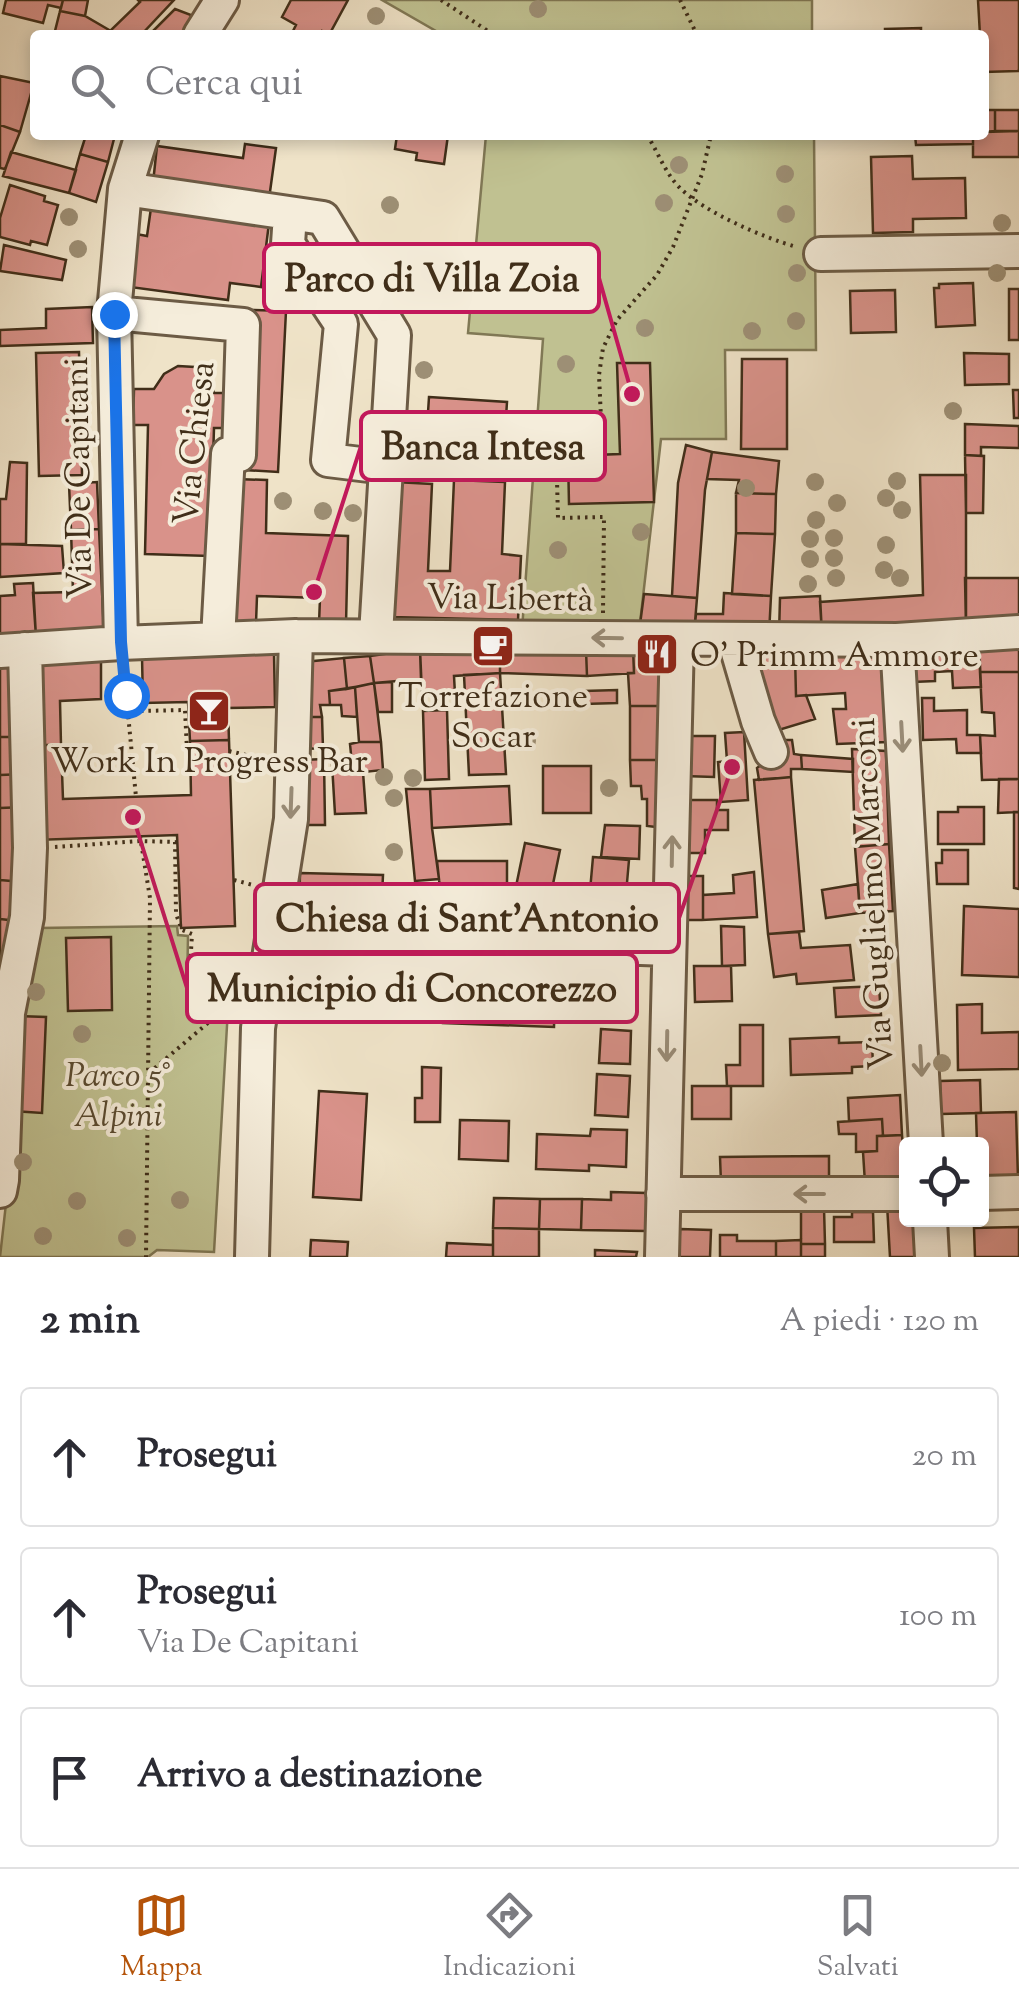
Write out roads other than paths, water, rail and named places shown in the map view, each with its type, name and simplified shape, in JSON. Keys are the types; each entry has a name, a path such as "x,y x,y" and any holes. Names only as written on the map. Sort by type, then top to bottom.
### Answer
{"street":[{"name":"Via De Capitani","path":"121,642 114,314 125,190 140,140"},
{"path":"125,190 322,218 394,334 376,635"},
{"path":"290,214 288,244 341,324 328,460 385,466"},
{"path":"821,254 1019,252"},
{"name":"Via Chiesa","path":"114,314 243,326 238,455 228,454 218,639"},
{"name":"Via Libertà","path":"12,650 296,636 897,640 1019,632"},
{"path":"252,1257 258,1028 290,819 296,636"},
{"path":"662,1257 677,639"},
{"path":"734,639 758,722 771,752"},
{"name":"Via Guglielmo Marconi","path":"897,640 926,1137"},
{"path":"0,1191 4,1013 28,917 30,848 12,650"},
{"path":"273,929 336,937 670,949"},
{"path":"989,1193 1019,1192"},
{"path":"664,1194 899,1194"},
{"path":"930,1227 932,1257"}],"place":[{"name":"Parco di Villa Zoia","path":"632,394"},
{"name":"Banca Intesa","path":"314,592"},
{"name":"Torrefazione Socar","path":"493,646"},
{"name":"O' Primm Ammore","path":"657,654"},
{"name":"Work In Progress Bar","path":"209,711"},
{"name":"Chiesa di Sant'Antonio","path":"732,767"},
{"name":"Municipio di Concorezzo","path":"133,817"}],"park label":[{"name":"Parco 5° Alpini","path":"118,1094"}]}
